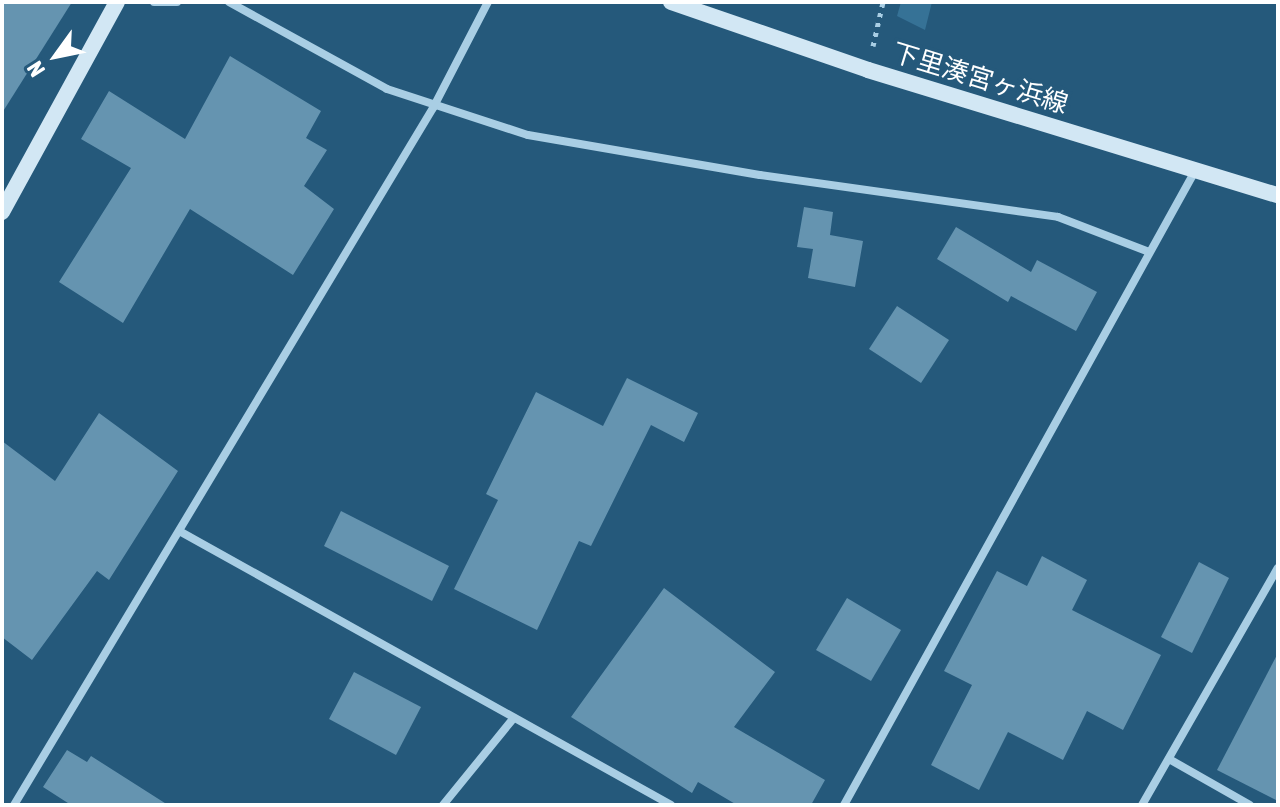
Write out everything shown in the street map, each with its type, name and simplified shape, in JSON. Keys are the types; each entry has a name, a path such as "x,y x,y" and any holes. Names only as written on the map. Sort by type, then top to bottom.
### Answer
{"main road":[{"path":"2,212 117,2"},
{"name":"下里湊宮ヶ浜線","path":"671,2 868,70 1278,195"}],"street":[{"path":"154,2 177,2"},
{"path":"229,2 387,89 433,108 528,135 760,175 1058,217 1149,252"},
{"path":"14,805 181,532 433,108 488,2"},
{"path":"844,805 1195,171"},
{"path":"181,532 671,805"},
{"path":"1142,805 1278,568"},
{"path":"443,805 513,719"},
{"path":"1169,759 1250,805"}],"path":[{"path":"868,70 883,2"}],"shaded area":[{"path":"901,2 932,2 925,30 897,16"}],"building":[{"path":"2,2 72,2 2,113"},
{"path":"230,56 321,111 306,138 327,150 304,186 334,209 293,275 190,209 123,323 59,282 131,168 81,139 109,91 185,139"},
{"path":"804,207 833,212 830,235 863,241 855,287 808,278 813,249 797,247"},
{"path":"956,227 1031,272 1037,260 1097,292 1076,331 1011,296 1008,302 937,259"},
{"path":"897,306 949,340 921,383 869,349"},
{"path":"627,378 698,413 684,442 651,425 591,546 579,541 537,630 454,589 498,500 486,494 536,392 603,426"},
{"path":"99,413 178,471 109,580 97,571 32,660 2,637 2,441 55,481"},
{"path":"341,511 449,566 432,601 324,546"},
{"path":"1042,556 1087,580 1072,610 1161,655 1123,730 1087,711 1063,760 1008,732 979,790 931,765 972,685 944,671 997,571 1027,586"},
{"path":"1199,562 1229,578 1192,653 1161,637"},
{"path":"664,588 775,672 734,727 825,780 811,805 737,805 698,782 692,793 571,717"},
{"path":"847,598 901,630 871,681 816,650"},
{"path":"1278,653 1278,801 1217,770"},
{"path":"354,672 421,707 396,755 329,719"},
{"path":"67,750 87,762 91,756 168,805 71,805 43,787"}]}
